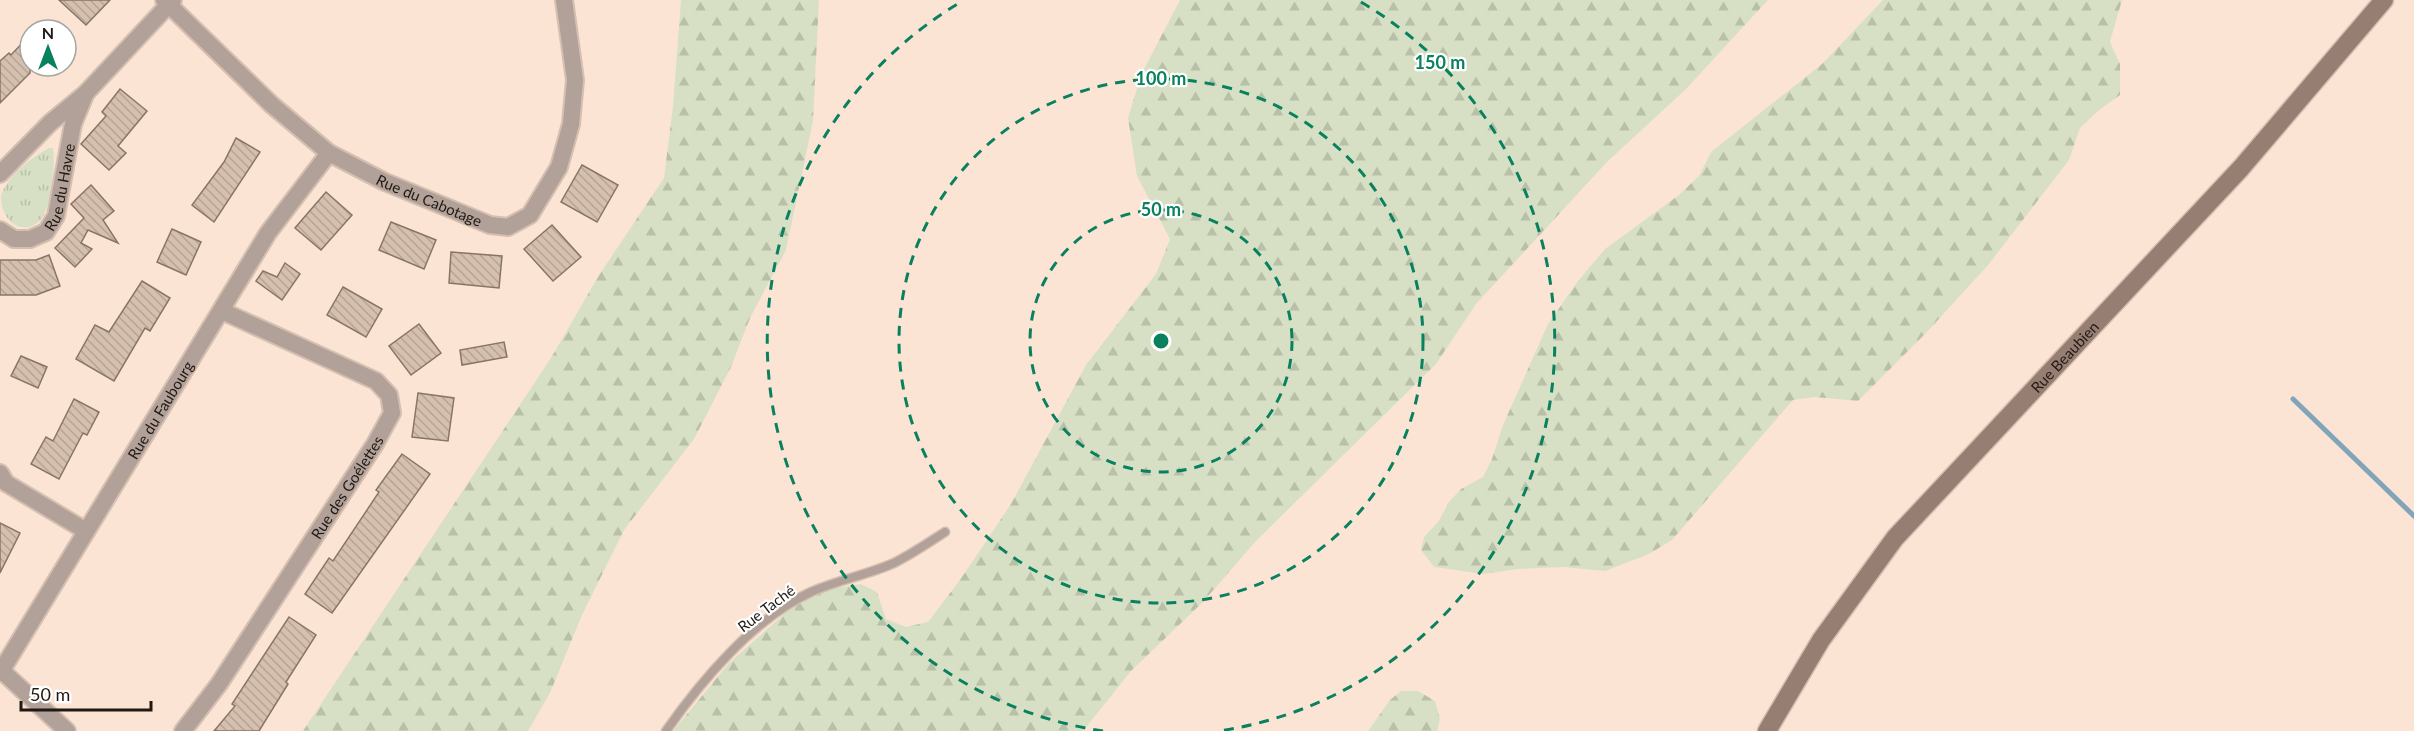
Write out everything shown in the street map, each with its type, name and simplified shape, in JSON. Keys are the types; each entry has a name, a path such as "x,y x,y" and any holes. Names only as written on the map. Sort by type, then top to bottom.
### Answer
{"main road":[{"name":"Rue Beaubien","path":"1767,731 1821,640 1895,538 2241,168 2384,0"}],"street":[{"name":"Rue du Cabotage","path":"169,1 272,105 329,153 385,182 490,225 508,227 530,215 560,167 571,124 575,80 564,0"},
{"name":"Rue du Havre","path":"0,174 50,123 85,94 169,1"},
{"name":"Rue du Havre","path":"0,230 14,239 30,239 46,232 56,216 73,124 85,94"},
{"name":"Rue du Faubourg","path":"1,672 268,233 329,153"},
{"name":"Rue des Goélettes","path":"183,731 219,684 274,596 351,482 392,413 389,395 376,381 222,311"},
{"path":"2,480 86,531"},
{"path":"1,672 67,731"}],"lane":[{"name":"Rue Taché","path":"666,731 702,682 726,656 772,617 810,593 893,563 945,532"}],"green space":[{"path":"681,0 819,0 813,121 786,250 750,318 731,367 694,439 624,530 582,615 550,693 528,731 303,731 551,358 599,275 664,178 673,106"},
{"path":"1180,0 1768,0 1685,90 1607,162 1476,304 1436,364 1256,541 1203,602 1131,671 1083,731 673,731 729,663 792,607 830,589 861,584 877,592 886,619 906,627 928,622 960,580 1011,504 1086,365 1156,274 1170,239 1137,176 1128,118 1141,75"},
{"path":"1883,0 2122,0 2110,42 2120,64 2120,95 2080,128 2069,160 1989,264 1926,333 1858,401 1815,397 1793,400 1672,540 1649,554 1605,571 1563,567 1518,569 1483,574 1434,567 1421,550 1424,537 1438,522 1449,502 1461,489 1483,477 1492,459 1503,425 1548,324 1578,281 1605,249 1679,195 1699,176 1711,152 1822,64"},
{"path":"53,148 54,169 45,213 37,223 30,227 17,226 7,217 1,203 1,196 14,174 35,156"},
{"path":"1401,691 1418,691 1435,701 1440,719 1437,731 1368,731 1390,700"}],"building":[{"path":"59,0 110,0 86,25"},
{"path":"18,48 18,78 25,78 0,103 0,61 9,53 11,55"},
{"path":"120,89 147,111 118,146 126,153 109,170 81,144 106,116 102,112"},
{"path":"236,138 260,152 214,222 192,205 224,162"},
{"path":"582,165 618,185 597,222 561,202"},
{"path":"91,185 114,211 103,220 118,243 88,230 81,243 92,249 75,267 55,248 84,218 71,204"},
{"path":"326,192 352,215 321,250 295,228"},
{"path":"391,222 436,240 424,269 379,250"},
{"path":"552,225 581,257 553,281 524,249"},
{"path":"172,229 201,242 186,275 157,262"},
{"path":"451,252 502,256 499,288 449,283"},
{"path":"49,255 60,286 36,295 0,295 0,260 36,260"},
{"path":"285,263 300,274 282,300 256,281 263,271 277,277"},
{"path":"142,281 170,298 150,331 145,328 114,381 76,359 95,325 109,332"},
{"path":"343,287 382,309 366,337 327,315"},
{"path":"419,324 441,353 411,375 389,346"},
{"path":"504,342 507,357 462,365 460,350"},
{"path":"21,356 47,367 38,388 11,376"},
{"path":"418,393 454,398 448,441 412,437"},
{"path":"74,399 99,412 87,435 83,433 59,479 31,464 46,437 53,441"},
{"path":"402,454 430,474 332,613 305,594 329,558 333,561 379,492 376,490"},
{"path":"0,523 20,533 0,573"},
{"path":"289,617 316,635 286,682 288,684 259,731 214,731 235,706 232,704"}],"waterway":[{"path":"2293,399 2414,516"}]}
